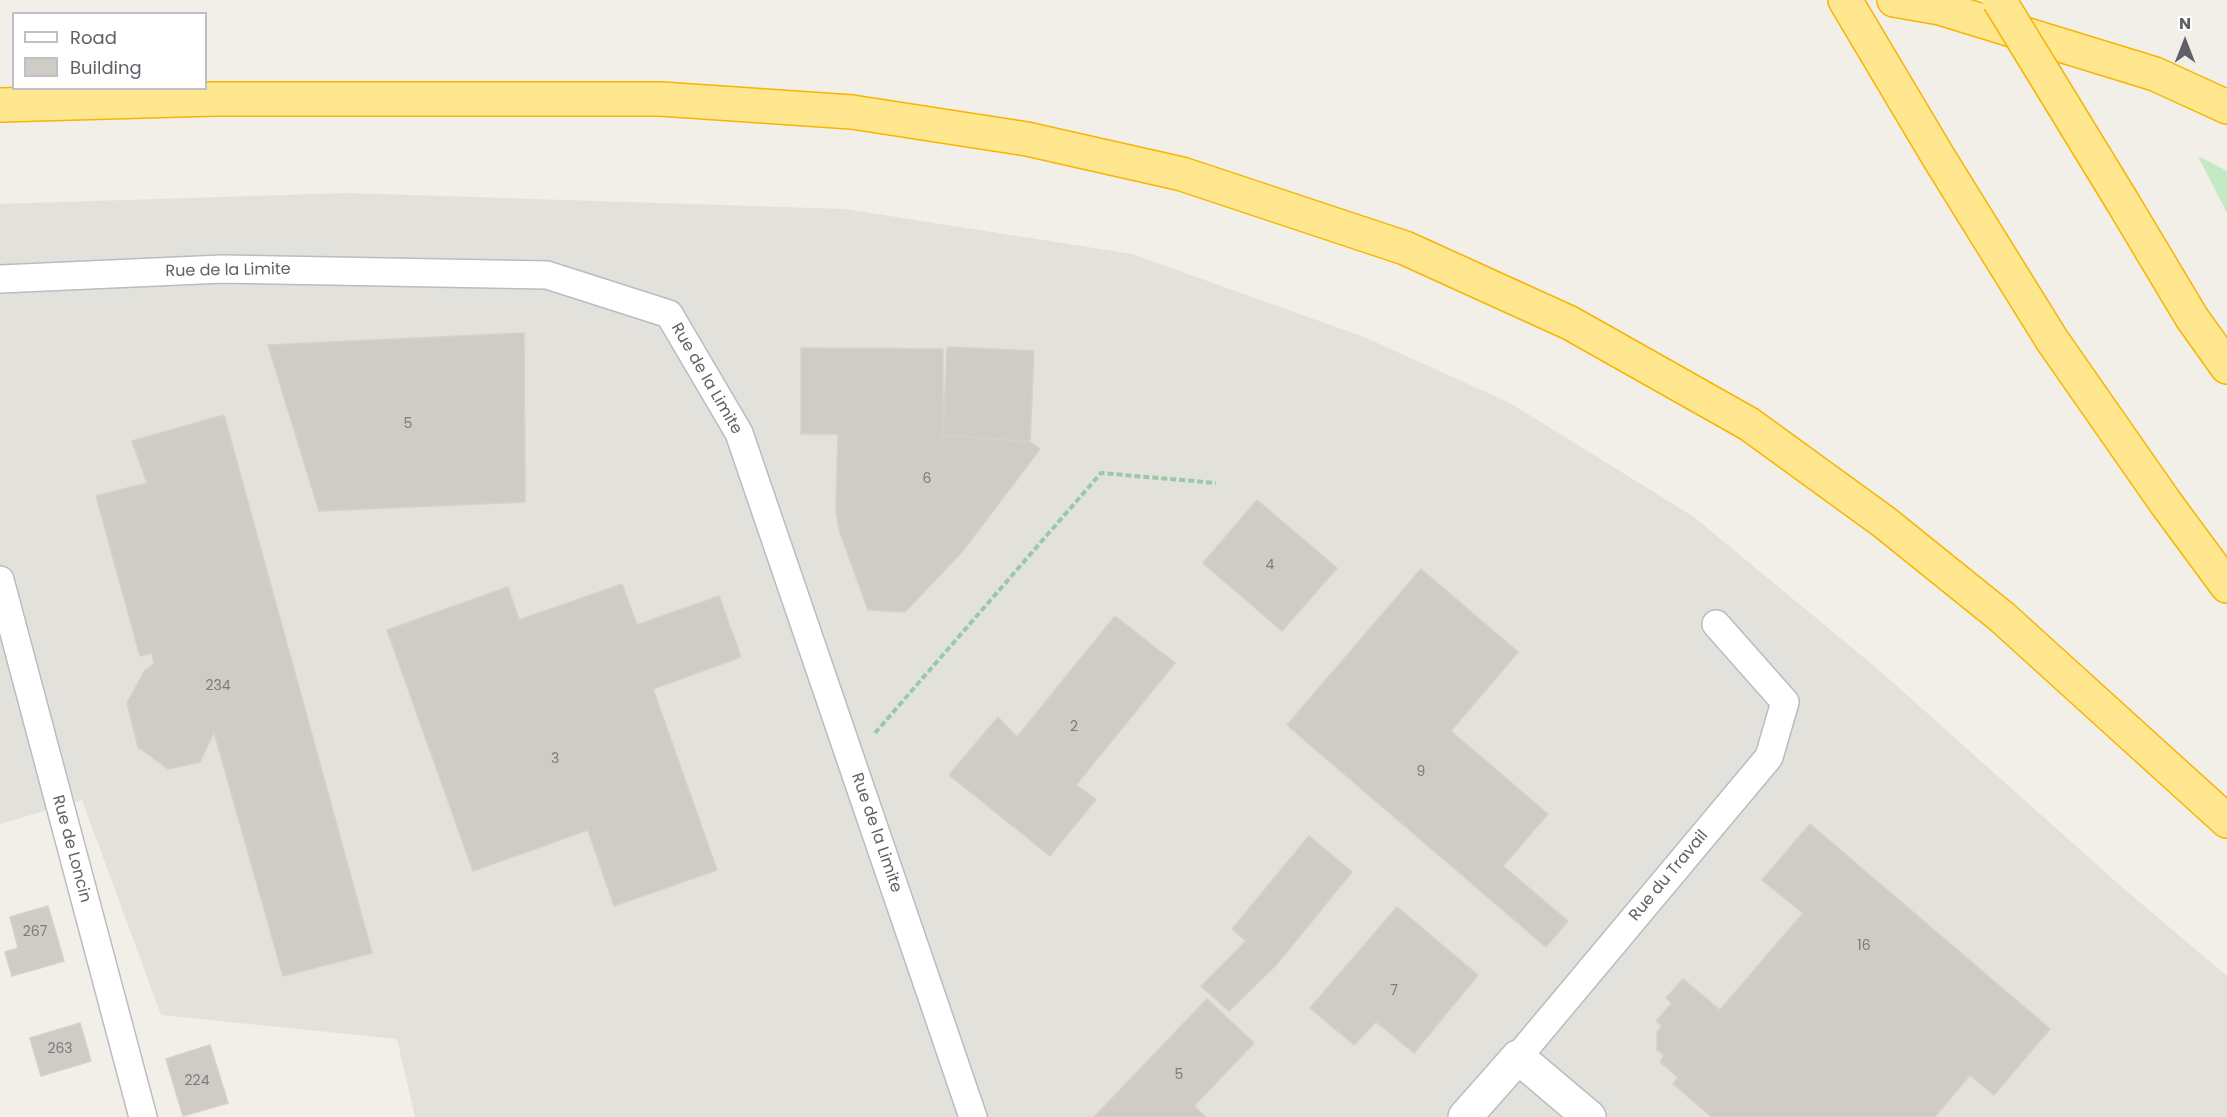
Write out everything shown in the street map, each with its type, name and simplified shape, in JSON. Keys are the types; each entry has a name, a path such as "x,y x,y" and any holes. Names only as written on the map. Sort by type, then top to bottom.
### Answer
{"highway":[{"path":"1845,0 1939,158 2052,340 2165,502 2227,586"},
{"path":"1894,0 1940,9 2155,74 2227,106"},
{"path":"1999,0 2192,318 2227,367"},
{"path":"0,105 213,99 661,99 852,112 1027,139 1182,174 1405,248 1570,323 1749,424 1884,522 2002,617 2227,821"}],"street":[{"name":"Rue de la Limite","path":"0,279 222,269 547,275 669,314 739,433 973,1117"},
{"name":"Rue de Loncin","path":"0,580 143,1117"},
{"name":"Rue du Travail","path":"1465,1117 1769,757 1785,702 1716,624"},
{"path":"1518,1057 1589,1117"}],"path":[{"path":"851,761 1101,473 1216,483"}],"shaded area":[{"path":"347,193 845,209 1132,254 1364,337 1510,403 1694,517 1880,671 2124,889 2227,976 2227,1117 415,1117 397,1039 161,1015 82,800 0,824 0,204"}],"green space":[{"path":"2198,156 2227,171 2227,213"}],"building":[{"path":"524,333 525,502 319,511 268,345"},
{"path":"947,347 1034,351 1030,442 943,435"},
{"path":"801,348 943,349 943,435 1030,442 1040,449 962,552 905,612 868,610 839,530 836,509 838,434 801,434"},
{"path":"224,415 372,953 283,976 214,732 200,762 168,769 138,747 127,703 145,670 154,664 152,653 140,656 96,496 147,483 132,441"},
{"path":"1257,500 1337,568 1282,631 1203,563"},
{"path":"1421,569 1518,652 1451,731 1548,814 1503,866 1568,921 1546,947 1287,725"},
{"path":"622,584 637,625 719,596 741,657 653,689 717,870 614,906 588,830 473,871 387,630 508,587 519,620"},
{"path":"1115,616 1175,663 1076,785 1096,799 1050,856 949,775 998,717 1017,737"},
{"path":"1810,824 2050,1029 1994,1095 1970,1075 1935,1117 1712,1117 1673,1084 1678,1077 1660,1062 1664,1055 1657,1050 1657,1033 1662,1026 1656,1021 1672,1003 1666,998 1683,979 1720,1010 1803,913 1762,880"},
{"path":"1309,836 1352,872 1276,965 1229,1011 1201,986 1246,941 1232,929"},
{"path":"48,906 64,961 12,976 5,952 18,948 10,917"},
{"path":"1397,907 1478,975 1414,1053 1376,1022 1354,1045 1310,1008"},
{"path":"1207,999 1254,1043 1194,1106 1206,1117 1094,1117"},
{"path":"80,1023 91,1061 41,1076 30,1038"},
{"path":"210,1045 228,1103 183,1116 166,1059"}]}
